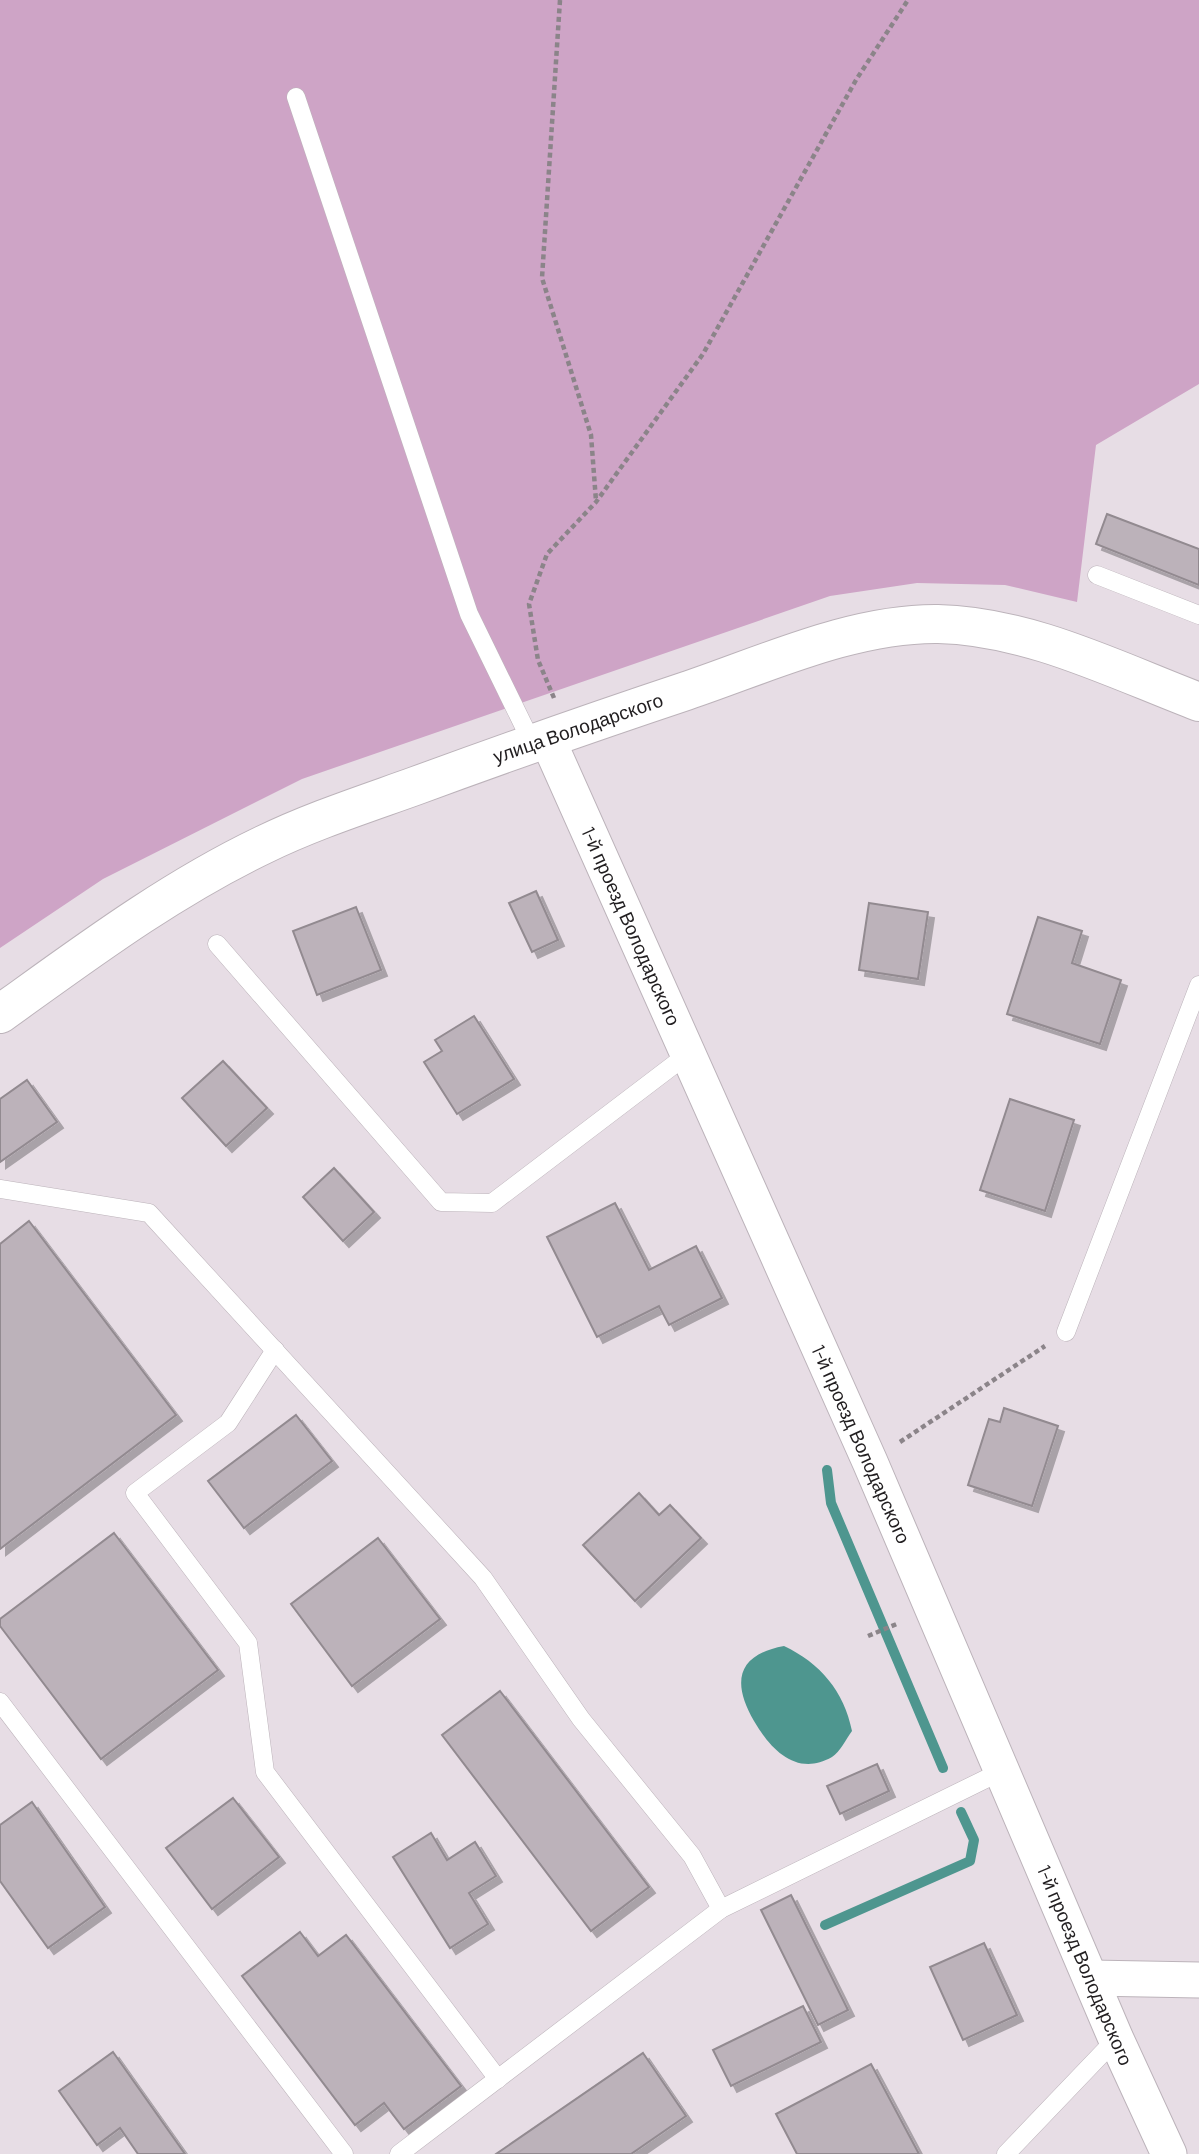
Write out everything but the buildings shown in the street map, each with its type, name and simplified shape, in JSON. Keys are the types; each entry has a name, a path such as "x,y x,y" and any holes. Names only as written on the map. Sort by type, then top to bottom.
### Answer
{"street":[{"name":"улица Володарского","path":"0,1014 103,940 195,881 265,844 549,737 825,644 884,629 936,624 995,629 1048,644 1199,702"},
{"name":"1-й проезд Володарского","path":"549,737 870,1461 1116,2039 1169,2154"},
{"path":"1091,1978 1199,1980"}],"lane":[{"path":"296,97 469,614 549,737"},
{"path":"1097,575 1199,615"},
{"path":"217,944 441,1202 492,1203 688,1054"},
{"path":"1066,1332 1199,985"},
{"path":"0,1189 149,1213 483,1577 581,1719 692,1856 721,1909"},
{"path":"275,1350 228,1423 135,1493 248,1643 265,1772 498,2079"},
{"path":"0,1702 344,2154"},
{"path":"399,2154 721,1909 1002,1771"},
{"path":"1006,2154 1116,2039"}],"path":[{"path":"560,0 542,278 591,435 596,502"},
{"path":"549,737 529,604 547,554 596,502 703,354 856,80 908,0"},
{"path":"870,1461 1066,1332"},
{"path":"868,1636 899,1623"}],"shaded area":[{"path":"0,0 1199,0 1199,384 1096,445 1077,602 1005,585 917,583 830,596 302,779 103,879 0,948"},
{"path":"784,1646 819,1670 836,1691 848,1717 852,1731 835,1755 819,1762 796,1762 777,1750 754,1721 743,1695 741,1683 748,1664 768,1650"}],"waterway":[{"path":"827,1470 831,1503 943,1768"},
{"path":"825,1925 970,1861 974,1840 961,1812"}]}
